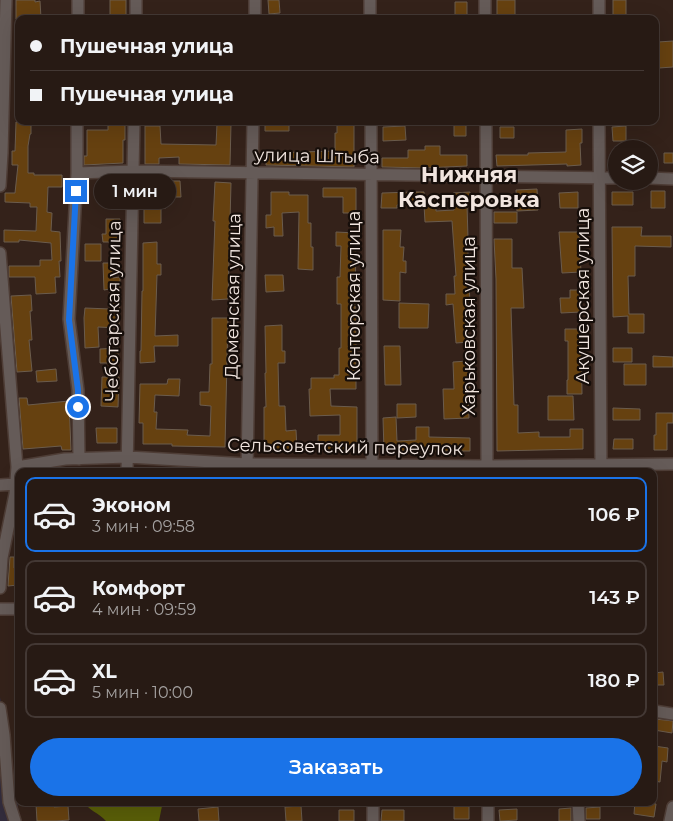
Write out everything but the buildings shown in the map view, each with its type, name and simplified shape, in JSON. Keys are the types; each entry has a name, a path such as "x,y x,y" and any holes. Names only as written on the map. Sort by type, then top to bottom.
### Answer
{"street":[{"path":"0,186 6,0"},
{"path":"78,0 78,15"},
{"path":"136,0 136,15"},
{"path":"255,0 255,15"},
{"path":"370,0 370,15"},
{"path":"485,0 485,15"},
{"path":"599,0 599,15"},
{"path":"77,125 77,173 69,320 78,390 79,458"},
{"name":"Чеботарская улица","path":"127,468 134,125"},
{"name":"Доменская улица","path":"247,468 253,125"},
{"name":"Конторская улица","path":"371,125 372,468"},
{"name":"Харьковская улица","path":"486,125 487,468"},
{"name":"Акушерская улица","path":"600,125 601,468"},
{"name":"улица Штыба","path":"77,173 371,174 608,178"},
{"path":"658,178 673,179"},
{"path":"0,254 2,307 17,467"},
{"name":"Сельсоветский переулок","path":"17,467 65,459 128,457 247,468 372,468"},
{"name":"Сельсоветский переулок","path":"601,468 673,464"},
{"path":"0,486 15,484"},
{"path":"0,588 2,558 15,494"},
{"path":"0,609 15,609"},
{"path":"0,708 4,735 8,802 16,821"},
{"path":"657,711 673,714"},
{"path":"372,806 373,821"},
{"path":"488,806 488,821"},
{"path":"578,806 579,821"},
{"path":"670,821 673,807"}],"shaded area":[{"path":"0,697 8,734 15,785 15,806 18,806 20,821 0,821"},
{"path":"162,806 159,821 106,821 88,807"}],"district":[{"name":"Нижняя Касперовка","path":"469,186"}],"route":[{"path":"76,191 69,320 78,390 78,407"}]}
